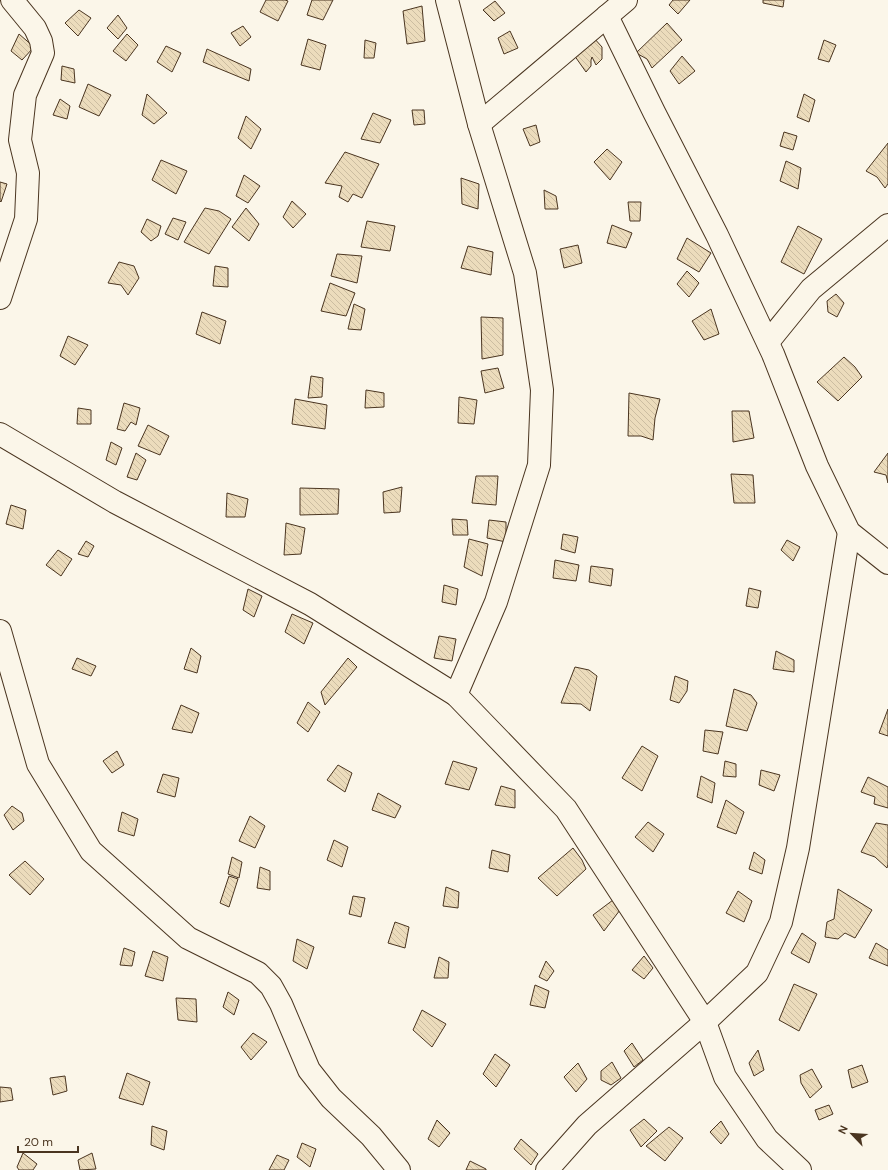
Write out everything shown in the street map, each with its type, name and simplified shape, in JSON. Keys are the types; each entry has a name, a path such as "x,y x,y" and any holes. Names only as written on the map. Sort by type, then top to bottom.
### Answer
{"street":[{"path":"0,298 26,219 28,173 20,140 25,95 43,53 42,41 35,28 12,0"},
{"path":"447,0 479,124 525,273 542,390 538,465 496,602 456,695"},
{"path":"479,124 626,0"},
{"path":"607,16 717,235 768,342 817,466 849,532 888,564"},
{"path":"768,342 811,289 888,225"},
{"path":"0,434 115,502 310,604 456,695 566,809 705,1022 725,1077 767,1139 800,1170"},
{"path":"547,1170 587,1125 705,1022 757,973 781,922 798,848 849,532"},
{"path":"0,631 38,764 91,851 188,938 258,973 271,986 281,1004 309,1070 331,1098 371,1136 399,1170"}],"building":[{"path":"266,0 288,1 278,21 260,12"},
{"path":"312,0 333,0 323,20 307,15"},
{"path":"673,0 690,0 678,14 669,5"},
{"path":"763,0 784,0 783,7 763,3"},
{"path":"495,1 505,13 494,21 483,10"},
{"path":"422,6 425,41 407,44 403,11"},
{"path":"79,10 91,18 78,36 65,23"},
{"path":"118,15 127,28 118,39 107,28"},
{"path":"667,23 682,40 652,68 647,59 636,53"},
{"path":"243,26 251,37 240,46 231,33"},
{"path":"510,31 518,48 504,54 498,38"},
{"path":"19,34 34,47 22,60 11,51"},
{"path":"127,34 138,45 126,61 113,51"},
{"path":"593,37 602,47 602,59 596,65 592,57 591,66 586,72 574,55"},
{"path":"308,39 326,45 320,70 301,65"},
{"path":"365,40 376,43 374,58 364,58"},
{"path":"824,40 836,45 829,62 818,59"},
{"path":"166,46 181,53 172,72 157,62"},
{"path":"207,49 251,69 249,81 203,62"},
{"path":"682,56 695,71 679,84 670,71"},
{"path":"62,66 74,69 75,83 61,80"},
{"path":"88,84 111,95 99,116 79,107"},
{"path":"147,94 167,113 154,124 142,115"},
{"path":"804,94 815,100 809,122 797,117"},
{"path":"60,99 70,106 67,119 53,115"},
{"path":"412,110 424,110 425,124 414,125"},
{"path":"373,113 391,120 380,143 361,139"},
{"path":"246,116 261,129 251,149 238,138"},
{"path":"536,125 540,142 530,146 523,129"},
{"path":"784,132 797,136 793,150 780,146"},
{"path":"888,143 888,184 885,188 877,177 866,171"},
{"path":"607,149 622,162 610,180 594,162"},
{"path":"345,152 379,164 362,198 353,194 348,202 339,197 342,186 325,183"},
{"path":"161,160 187,171 176,194 152,180"},
{"path":"786,161 801,168 798,189 780,181"},
{"path":"244,175 260,186 248,203 236,196"},
{"path":"461,178 479,184 478,209 462,204"},
{"path":"0,182 7,184 1,202 0,201"},
{"path":"544,190 556,196 558,209 545,209"},
{"path":"292,201 306,214 293,228 283,217"},
{"path":"628,202 641,202 640,221 630,221"},
{"path":"205,208 219,211 231,219 209,254 184,242"},
{"path":"246,208 259,224 249,241 232,227"},
{"path":"173,218 186,222 178,240 165,234"},
{"path":"147,219 161,226 158,236 151,241 141,232"},
{"path":"367,221 395,226 390,251 361,247"},
{"path":"612,225 632,233 626,248 607,243"},
{"path":"798,226 822,239 804,274 781,262"},
{"path":"687,238 711,253 699,272 677,259"},
{"path":"578,245 582,263 564,268 560,249"},
{"path":"468,246 493,252 491,275 461,268"},
{"path":"337,254 362,256 357,283 331,276"},
{"path":"119,262 134,266 139,278 128,295 121,285 108,283"},
{"path":"215,266 228,268 228,287 213,286"},
{"path":"687,271 699,283 689,297 677,284"},
{"path":"330,283 355,293 346,316 321,311"},
{"path":"836,294 844,303 837,317 828,312 827,301"},
{"path":"354,304 365,309 361,330 348,329"},
{"path":"711,309 719,334 704,340 692,321"},
{"path":"202,312 226,321 220,344 196,334"},
{"path":"481,317 503,318 503,355 482,359"},
{"path":"68,336 88,345 75,365 60,356"},
{"path":"844,357 855,367 862,377 838,401 817,382"},
{"path":"498,368 504,388 485,393 481,371"},
{"path":"311,376 323,378 322,397 308,398"},
{"path":"366,390 384,393 384,407 365,408"},
{"path":"629,393 660,399 655,418 653,440 641,436 628,436"},
{"path":"459,397 477,400 474,424 458,423"},
{"path":"295,399 327,405 325,429 292,424"},
{"path":"124,403 140,408 136,425 131,422 125,431 117,429"},
{"path":"78,408 91,410 91,424 77,424"},
{"path":"732,411 749,411 754,438 733,442"},
{"path":"148,425 169,436 160,455 138,446"},
{"path":"111,442 122,448 116,465 106,460"},
{"path":"136,453 146,460 137,480 127,477"},
{"path":"888,453 888,483 886,475 874,472"},
{"path":"731,474 753,475 755,503 734,503"},
{"path":"476,476 498,476 496,505 472,503"},
{"path":"402,487 400,512 384,513 383,492"},
{"path":"300,488 339,489 338,514 300,515"},
{"path":"227,493 248,499 245,517 226,517"},
{"path":"11,505 26,510 23,529 6,524"},
{"path":"452,519 467,520 468,535 453,535"},
{"path":"489,520 506,522 506,542 487,538"},
{"path":"286,523 305,528 301,554 284,555"},
{"path":"563,534 578,537 575,553 561,549"},
{"path":"469,539 488,544 482,576 464,567"},
{"path":"787,540 800,547 793,561 781,550"},
{"path":"86,541 94,546 88,557 78,554"},
{"path":"58,550 72,559 61,576 46,565"},
{"path":"555,560 579,565 576,581 553,578"},
{"path":"591,566 613,569 611,586 589,582"},
{"path":"444,585 458,589 456,605 442,602"},
{"path":"749,588 761,591 758,608 746,606"},
{"path":"248,589 262,596 254,617 243,610"},
{"path":"292,614 313,623 304,644 285,632"},
{"path":"439,636 456,639 452,661 434,658"},
{"path":"191,648 201,656 197,673 184,669"},
{"path":"776,651 794,660 794,672 773,669"},
{"path":"77,658 96,666 91,676 72,669"},
{"path":"348,658 357,667 325,705 321,692"},
{"path":"575,667 589,670 597,676 590,711 581,704 561,703"},
{"path":"675,676 688,681 687,691 679,703 670,700"},
{"path":"734,689 751,695 757,703 747,731 726,726"},
{"path":"308,702 320,712 308,732 297,723"},
{"path":"181,705 199,713 192,733 172,729"},
{"path":"888,709 888,736 879,733"},
{"path":"705,730 723,732 718,754 703,751"},
{"path":"642,746 658,756 642,791 622,778"},
{"path":"117,751 124,765 112,773 103,761"},
{"path":"453,761 477,768 469,790 445,784"},
{"path":"725,761 736,764 736,777 723,776"},
{"path":"338,765 352,773 345,792 327,780"},
{"path":"761,770 780,775 774,791 759,785"},
{"path":"163,774 179,778 175,797 157,792"},
{"path":"701,776 715,783 712,803 697,797"},
{"path":"868,777 888,787 888,808 874,804 875,797 861,792"},
{"path":"501,786 515,790 515,808 495,805"},
{"path":"378,793 401,806 395,818 372,810"},
{"path":"726,800 744,812 736,834 717,827"},
{"path":"12,806 22,813 24,821 13,830 4,815"},
{"path":"122,812 138,819 134,836 118,831"},
{"path":"250,816 265,826 255,848 239,841"},
{"path":"648,822 664,834 653,852 635,837"},
{"path":"876,823 888,825 887,868 875,857 861,852"},
{"path":"334,840 348,847 342,867 327,860"},
{"path":"573,848 582,860 586,869 557,896 538,878"},
{"path":"492,850 510,855 508,872 489,868"},
{"path":"754,852 765,860 762,874 749,869"},
{"path":"232,857 242,862 239,878 228,874"},
{"path":"25,861 44,879 30,895 9,875"},
{"path":"260,867 270,871 270,890 257,888"},
{"path":"229,876 238,879 229,907 220,903"},
{"path":"446,887 459,892 458,908 443,906"},
{"path":"838,889 872,910 855,938 845,933 838,939 825,937 827,922 834,919"},
{"path":"738,891 752,901 744,922 726,913"},
{"path":"353,896 365,898 361,917 349,914"},
{"path":"613,900 620,910 604,931 593,915"},
{"path":"395,922 409,927 405,948 388,943"},
{"path":"802,933 816,943 809,963 791,953"},
{"path":"297,939 314,947 307,969 293,961"},
{"path":"876,943 888,950 888,966 869,958"},
{"path":"124,948 135,952 132,966 120,965"},
{"path":"153,951 168,957 163,981 145,976"},
{"path":"644,956 653,968 644,979 632,970"},
{"path":"439,957 449,962 448,978 434,978"},
{"path":"546,961 554,971 547,981 539,977"},
{"path":"794,984 817,994 799,1031 779,1020"},
{"path":"535,985 549,991 545,1008 530,1005"},
{"path":"228,992 239,1000 234,1015 223,1007"},
{"path":"176,998 196,999 197,1022 178,1020"},
{"path":"422,1010 446,1024 432,1047 413,1030"},
{"path":"253,1033 267,1042 251,1060 241,1047"},
{"path":"632,1043 643,1060 634,1067 624,1051"},
{"path":"758,1050 764,1070 754,1076 749,1063"},
{"path":"495,1054 510,1065 496,1087 483,1074"},
{"path":"612,1062 621,1078 611,1085 601,1080 601,1071"},
{"path":"578,1063 587,1079 576,1092 564,1077"},
{"path":"862,1065 868,1082 852,1088 848,1070"},
{"path":"812,1069 822,1087 810,1098 801,1083 800,1075"},
{"path":"127,1073 150,1082 143,1105 119,1098"},
{"path":"65,1076 67,1091 53,1095 50,1078"},
{"path":"0,1087 11,1088 13,1100 0,1102"},
{"path":"829,1105 833,1114 819,1120 815,1110"},
{"path":"644,1119 657,1131 641,1147 630,1130"},
{"path":"437,1120 450,1133 439,1147 428,1139"},
{"path":"721,1121 729,1134 721,1144 710,1132"},
{"path":"152,1126 167,1131 164,1150 151,1145"},
{"path":"669,1127 683,1138 665,1161 646,1146"},
{"path":"521,1139 538,1154 531,1165 514,1149"},
{"path":"302,1143 316,1149 310,1167 297,1157"},
{"path":"23,1153 37,1164 33,1170 19,1170 17,1167"},
{"path":"92,1153 96,1169 80,1170 78,1160"},
{"path":"277,1155 289,1160 284,1170 269,1170"},
{"path":"470,1161 486,1169 486,1170 466,1170"}]}
